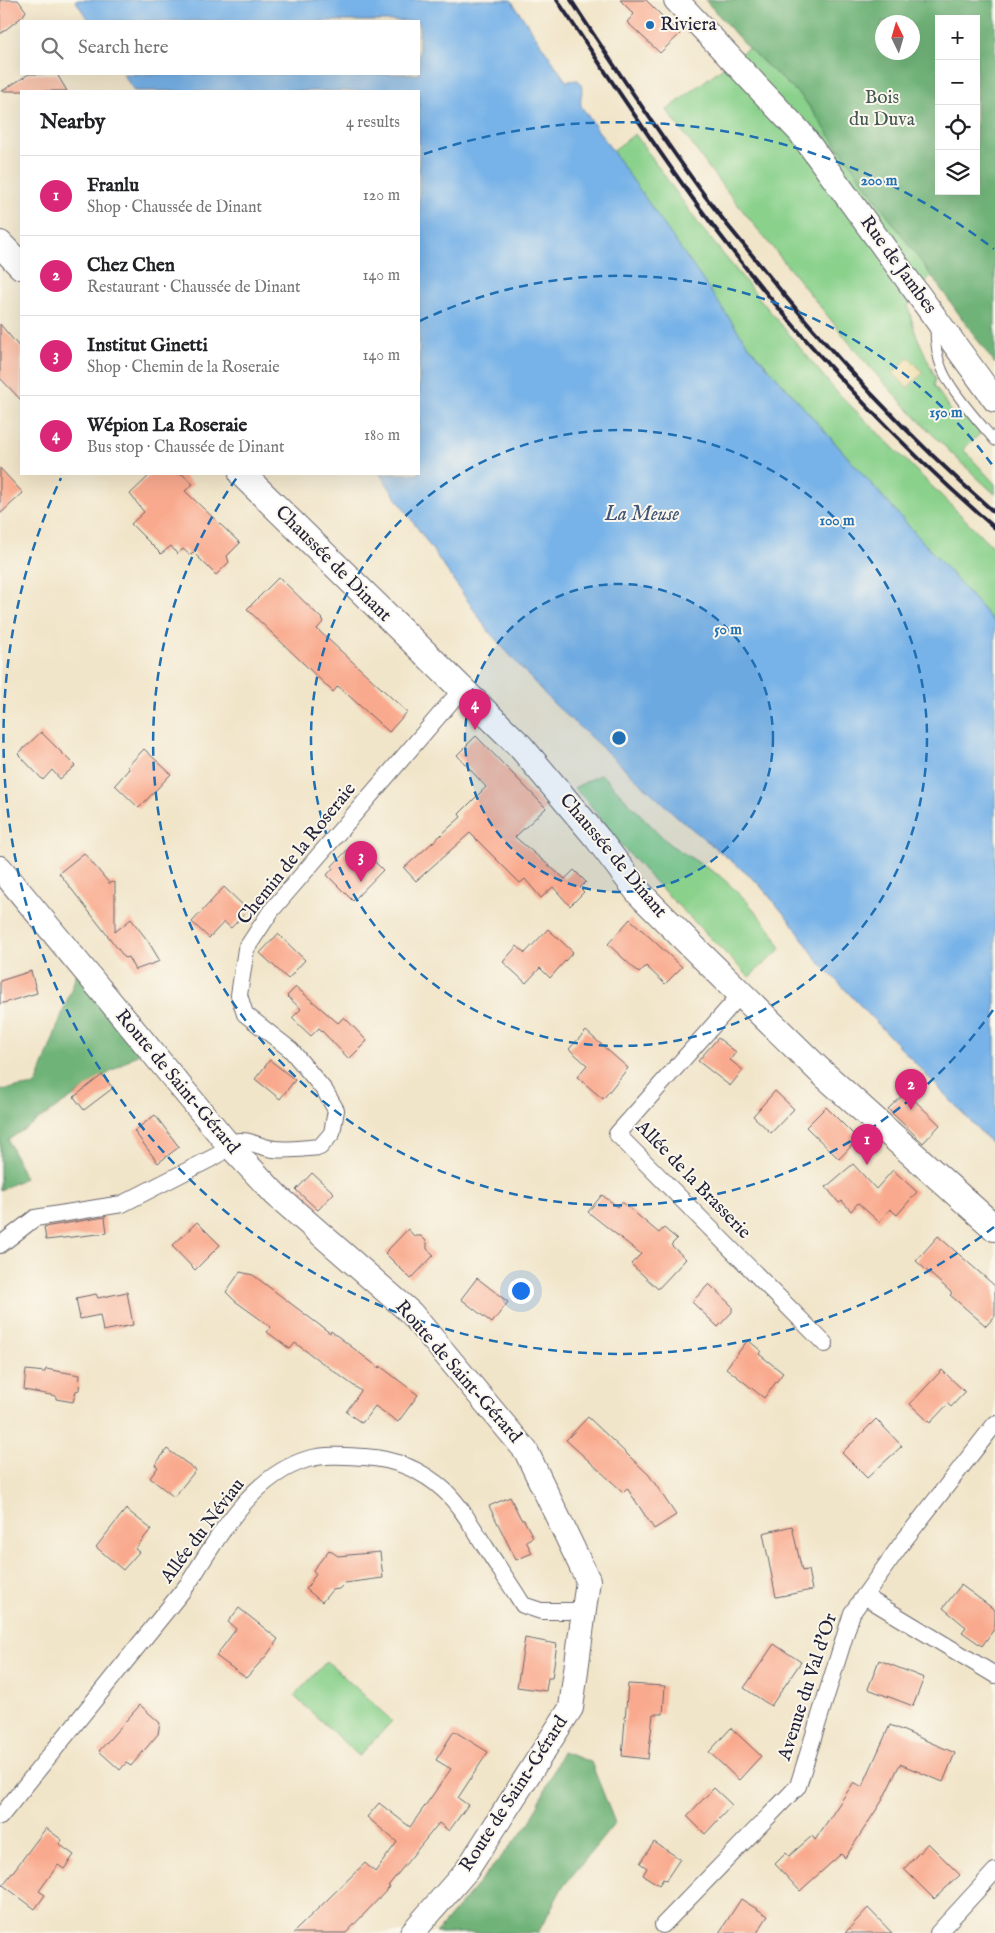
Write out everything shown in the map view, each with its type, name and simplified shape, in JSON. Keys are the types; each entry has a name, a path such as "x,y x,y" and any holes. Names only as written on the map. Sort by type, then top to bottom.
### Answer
{"main road":[{"name":"Rue de Jambes","path":"676,0 800,132 995,400"},
{"path":"0,244 20,265"},
{"name":"Chaussée de Dinant","path":"243,475 521,747 598,838 640,894 818,1069 995,1228"},
{"name":"Route de Saint-Gérard","path":"0,868 228,1144 276,1194 411,1313 526,1451 588,1580 571,1708 467,1870 412,1933"}],"street":[{"name":"Chemin de la Roseraie","path":"228,1144 240,1141 255,1143 272,1149 290,1150 320,1147 332,1133 336,1110 325,1090 291,1050 245,1014 239,994 246,950 271,911 461,690"},
{"name":"Allée de la Brasserie","path":"741,994 617,1134 825,1344"},
{"path":"0,1245 35,1218 122,1204 218,1155 228,1144"},
{"name":"Avenue du Val d'Or","path":"663,1925 798,1786 852,1613 902,1543 995,1424"},
{"name":"Allée du Néviau","path":"0,1817 188,1584 217,1539 253,1493 283,1470 308,1459 328,1456 378,1458 422,1473 443,1489 459,1506 524,1604 541,1611 584,1611"},
{"path":"864,1596 995,1675"},
{"path":"938,1933 995,1871"}],"lane":[{"path":"935,317 935,339 942,370 957,393 995,441"}],"green space":[{"name":"Bois du Duva","path":"705,0 995,0 995,364 803,98 748,48"},
{"path":"748,48 803,98 931,275 908,306 915,332 936,379 934,385 955,417 969,417 981,433 963,449 995,484 995,494 925,427 860,356 714,175 667,110"},
{"path":"635,134 700,226 834,389 995,549 995,623 748,345 611,152"},
{"path":"601,774 669,844 720,876 744,898 771,930 781,949 749,977 648,875 616,839 589,803 574,788"},
{"path":"80,965 148,1047 8,1140 25,1178 0,1190 0,1090 36,1085"},
{"path":"327,1661 392,1721 359,1756 294,1696"},
{"path":"562,1752 591,1762 615,1823 562,1888 538,1933 436,1933 530,1823"}],"sand":[{"path":"909,357 923,373 907,388 893,373"}],"water":[{"name":"La Meuse","path":"75,0 511,0 566,81 578,80 582,87 581,106 748,345 995,623 995,1147 818,961 791,922 757,882 680,819 551,701 490,633 381,475 420,475 420,90 133,90 124,75 420,75 420,20 88,20"}],"building":[{"path":"0,0 18,0 26,11 23,16 0,34"},
{"path":"620,0 646,0 680,34 660,53 627,22 634,14"},
{"path":"27,75 58,75 66,90 20,90 2,91"},
{"path":"0,324 20,348 20,399 0,378"},
{"path":"0,468 23,493 0,514"},
{"path":"150,475 183,475 193,484 185,491 240,543 227,556 229,562 216,575 193,552 190,555 183,549 177,554 171,546 161,554 131,524 144,512 130,494"},
{"path":"279,577 324,621 317,629 407,712 389,732 338,686 333,692 247,609"},
{"path":"41,732 75,766 60,779 52,770 43,780 18,754"},
{"path":"476,736 546,808 515,837 565,879 574,870 586,882 580,888 584,892 570,906 553,887 541,898 525,879 520,883 470,833 416,881 404,868 461,817 459,814 486,787 457,755"},
{"path":"144,749 171,774 139,808 115,785 129,769 127,767"},
{"path":"355,842 383,870 353,901 327,875 333,868 332,866"},
{"path":"84,853 109,883 115,882 115,932 131,919 160,961 135,970 128,957 125,958 59,873"},
{"path":"224,887 248,910 231,928 224,922 209,938 192,922"},
{"path":"630,919 682,967 665,984 646,966 639,973 608,944"},
{"path":"548,929 573,952 550,978 540,968 526,983 503,962 517,946 525,953"},
{"path":"278,934 305,960 288,979 260,953"},
{"path":"31,971 37,993 0,1004 0,981"},
{"path":"296,987 338,1023 344,1017 367,1041 349,1059 319,1028 311,1036 292,1018 301,1009 287,996"},
{"path":"586,1031 628,1068 603,1099 577,1077 587,1065 569,1049"},
{"path":"718,1038 736,1052 730,1060 743,1070 730,1086 698,1061"},
{"path":"270,1060 295,1080 280,1099 255,1079"},
{"path":"102,1075 113,1088 84,1110 74,1097"},
{"path":"775,1091 794,1109 771,1133 753,1116"},
{"path":"906,1092 940,1125 923,1143 888,1109"},
{"path":"826,1107 858,1139 839,1159 806,1127"},
{"path":"155,1115 179,1147 158,1163 134,1131"},
{"path":"853,1164 876,1189 893,1170 917,1192 897,1215 890,1209 879,1222 858,1203 851,1211 842,1201 839,1203 826,1187"},
{"path":"312,1173 334,1193 318,1210 296,1190"},
{"path":"602,1195 618,1207 622,1202 659,1233 664,1228 677,1239 671,1245 686,1259 658,1289 631,1264 641,1254 588,1212"},
{"path":"105,1217 107,1233 46,1240 44,1227"},
{"path":"197,1222 220,1245 195,1270 172,1246"},
{"path":"408,1229 414,1236 421,1236 427,1242 427,1249 434,1255 411,1279 385,1253"},
{"path":"938,1236 995,1286 995,1316 986,1326 950,1295 952,1293 916,1261"},
{"path":"240,1272 253,1275 330,1333 331,1331 418,1395 398,1422 375,1406 362,1423 346,1412 361,1391 295,1343 290,1349 267,1332 271,1327 235,1301 226,1292"},
{"path":"477,1278 508,1302 492,1323 461,1299"},
{"path":"709,1284 732,1306 732,1312 718,1327 692,1302"},
{"path":"127,1292 133,1325 103,1331 100,1315 80,1319 76,1298 96,1294 98,1298"},
{"path":"748,1340 761,1351 759,1354 783,1373 764,1398 726,1368"},
{"path":"46,1369 80,1375 79,1390 76,1391 73,1402 56,1399 56,1396 24,1390 26,1370 45,1372"},
{"path":"942,1370 965,1392 951,1407 948,1404 930,1423 910,1404"},
{"path":"588,1417 649,1475 676,1515 654,1529 627,1488 623,1492 566,1440"},
{"path":"876,1419 902,1446 867,1478 842,1453"},
{"path":"167,1449 196,1470 174,1497 150,1478 158,1467 155,1465"},
{"path":"510,1497 533,1537 526,1541 532,1553 516,1560 489,1506"},
{"path":"126,1509 151,1529 135,1549 139,1552 123,1570 96,1547"},
{"path":"792,1526 802,1571 808,1570 812,1590 776,1597 763,1533"},
{"path":"329,1550 338,1556 380,1552 383,1578 345,1583 339,1589 332,1590 322,1602 306,1589 316,1574 313,1570"},
{"path":"961,1585 995,1610 995,1628 982,1646 962,1632 966,1627 943,1608"},
{"path":"239,1608 278,1639 267,1655 246,1678 216,1656 236,1629 228,1622"},
{"path":"525,1638 557,1644 552,1678 548,1678 546,1691 517,1687"},
{"path":"774,1644 801,1662 771,1706 744,1688"},
{"path":"879,1660 924,1678 913,1706 868,1689"},
{"path":"628,1684 665,1686 663,1714 653,1714 648,1759 622,1756"},
{"path":"140,1705 160,1723 158,1734 131,1766 126,1763 120,1770 99,1751"},
{"path":"890,1725 955,1753 943,1782 900,1764 882,1801 845,1858 841,1854 800,1891 775,1864 786,1853 789,1856 812,1836 815,1840 854,1782 862,1787"},
{"path":"731,1728 761,1756 739,1780 709,1752"},
{"path":"454,1731 488,1752 458,1798 468,1805 449,1831 439,1823 388,1886 390,1887 346,1933 293,1933 365,1863 375,1872 397,1842 367,1817 379,1803 410,1827 451,1769 436,1760"},
{"path":"714,1788 732,1805 705,1834 687,1816"},
{"path":"46,1828 62,1840 59,1844 74,1855 64,1869 58,1865 39,1891 45,1895 35,1909 3,1885"},
{"path":"654,1842 680,1859 666,1880 663,1879 659,1885 643,1875 647,1868 640,1863"},
{"path":"928,1843 960,1875 934,1899 904,1869"},
{"path":"741,1899 768,1916 757,1933 719,1933"},
{"path":"868,1908 892,1933 845,1933"}],"railway":[{"path":"557,0 678,178 729,247 764,290 836,374 914,453 995,528"},
{"path":"571,0 636,99 705,196 808,324 898,422 995,513"}],"place":[{"name":"Riviera","path":"650,25"},
{"name":"Wépion La Roseraie","path":"475,730"},
{"name":"Institut Ginetti","path":"361,882"},
{"name":"Chez Chen","path":"911,1110"},
{"name":"Franlu","path":"867,1165"}]}
